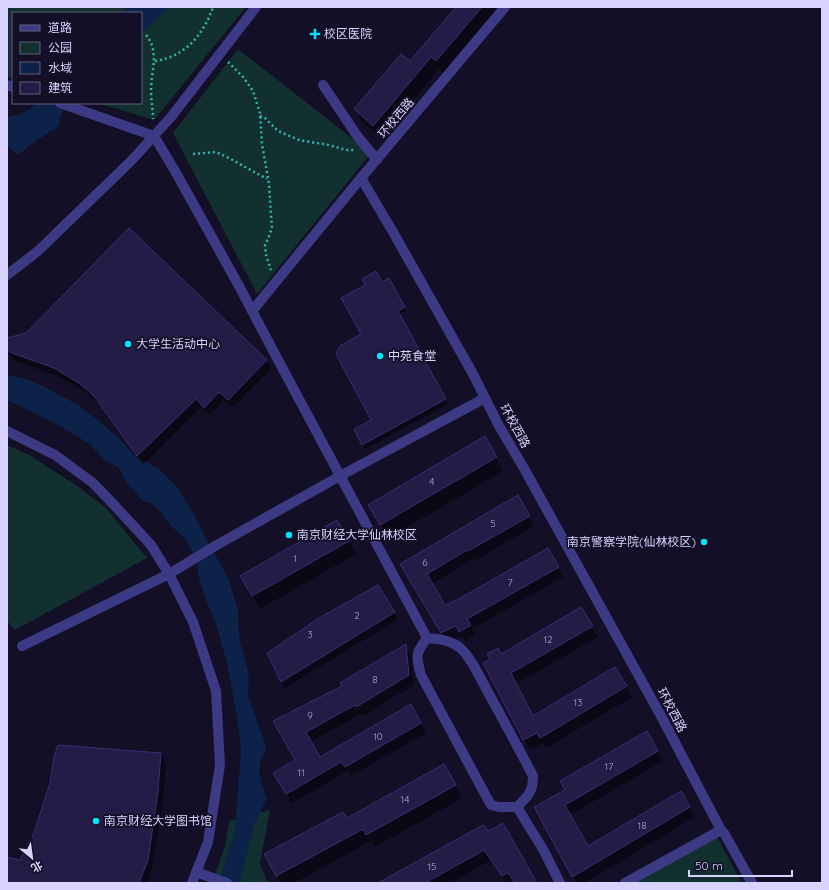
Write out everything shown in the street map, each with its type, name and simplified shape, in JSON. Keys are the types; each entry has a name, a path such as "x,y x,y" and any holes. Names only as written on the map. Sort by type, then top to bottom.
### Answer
{"street":[{"path":"7,275 38,251 132,160 171,117 256,7"},
{"name":"环校西路","path":"504,7 361,178 393,232 661,716 721,830 752,883"},
{"path":"323,85 358,137 377,160"},
{"path":"63,104 154,136 175,170 252,311 427,638"},
{"path":"252,311 278,282 361,178"},
{"path":"22,646 169,574 215,546 340,476 485,398"},
{"path":"7,431 55,455 93,483 151,545 169,574 193,622 216,691 220,765 208,842 192,883"},
{"path":"427,638 449,641 460,648 475,670 500,714 533,776 533,787 518,807 499,808 491,805 486,796 421,675 417,658 421,646 427,638"},
{"path":"518,807 544,851 560,883"},
{"path":"625,883 721,830"},
{"path":"196,872 227,883"}],"path":[{"path":"155,61 166,59 175,55 194,42 208,22 213,7"},
{"path":"146,34 154,52 155,61 151,88 154,136"},
{"path":"228,62 243,77 252,91 260,116 262,144 268,179 272,228 265,245 267,260 278,282"},
{"path":"260,116 265,118 278,131 299,140 316,144 325,144 346,150 368,149"},
{"path":"193,154 216,152 268,179"}],"green space":[{"path":"7,7 246,7 154,120 100,104 142,104 142,12 12,12 12,78 7,76"},
{"path":"238,49 371,153 257,294 173,133"},
{"path":"7,445 31,456 77,486 105,507 147,558 15,630 7,621"},
{"path":"270,810 260,863 268,883 212,883 225,846 229,821"},
{"path":"714,831 742,883 621,883"}],"water":[{"path":"128,7 170,7 142,33 142,12 123,12"},
{"path":"35,104 67,104 60,117 59,126 30,145 18,155 8,146 7,147 7,117 23,113"},
{"path":"7,375 30,380 80,406 118,437 135,456 158,468 177,487 196,518 228,578 238,610 239,637 249,676 248,696 266,746 261,762 260,773 261,782 267,798 253,828 240,883 219,883 235,829 241,750 237,717 227,663 217,627 204,595 198,574 197,562 187,541 171,526 161,512 151,503 143,501 127,483 119,468 105,460 90,445 77,436 7,400"}],"building":[{"path":"456,7 482,7 436,61 431,57 373,126 354,109 401,54 410,61"},
{"name":"大学生活动中心","path":"129,228 267,360 228,400 219,392 204,408 196,399 137,456 94,396 79,383 54,368 7,350 7,338 26,333"},
{"name":"中苑食堂","path":"376,271 382,282 389,278 405,307 398,311 446,399 362,445 354,429 371,420 336,353 340,346 361,334 341,298 365,285 362,279"},
{"path":"485,436 497,457 380,525 368,505"},
{"path":"518,495 530,516 468,551 467,550 427,574 445,605 457,600 548,548 559,567 467,619 471,625 459,632 456,626 441,633 400,564"},
{"path":"337,520 349,541 252,596 240,576"},
{"path":"378,585 395,612 281,682 267,653 319,618"},
{"path":"581,607 593,626 511,673 533,716 615,667 627,686 540,738 537,733 523,740 483,663 490,659 487,654 498,648 501,654"},
{"path":"406,644 409,675 356,707 355,705 306,732 320,757 411,704 421,723 345,767 341,762 286,794 273,773 295,760 273,721 342,686 340,683"},
{"path":"647,731 658,751 565,805 588,846 681,791 690,807 572,877 534,807 565,790 560,781"},
{"name":"南京财经大学图书馆","path":"58,745 161,753 158,792 148,860 139,883 7,883 7,857 20,860 34,833 50,783 54,757"},
{"path":"444,764 456,785 366,835 363,829 276,876 264,854 343,812 347,818"},
{"path":"503,823 537,883 515,883 508,873 502,876 484,850 425,883 378,883 483,825 489,831"}],"place":[{"name":"校区医院","path":"315,34"},
{"name":"大学生活动中心","path":"128,344"},
{"name":"中苑食堂","path":"380,356"},
{"name":"南京财经大学仙林校区","path":"289,535"},
{"name":"南京警察学院(仙林校区)","path":"704,542"},
{"name":"南京财经大学图书馆","path":"96,821"}]}
